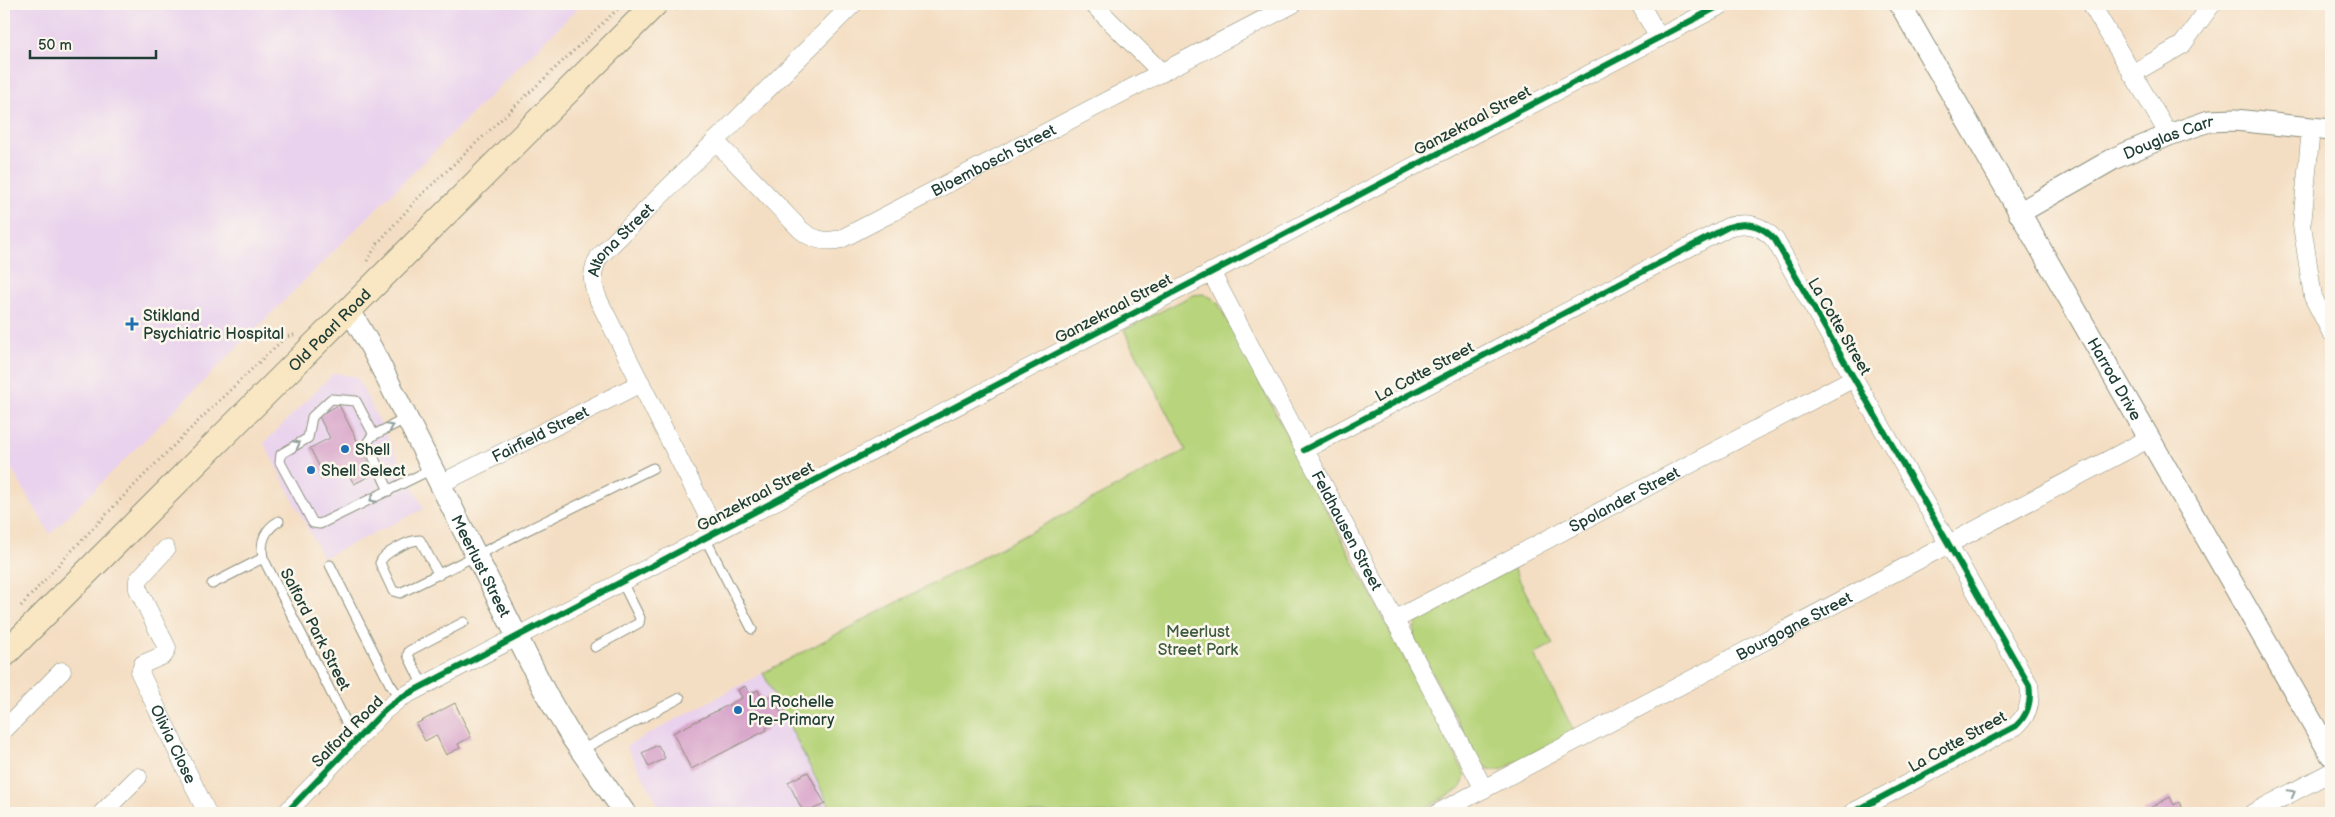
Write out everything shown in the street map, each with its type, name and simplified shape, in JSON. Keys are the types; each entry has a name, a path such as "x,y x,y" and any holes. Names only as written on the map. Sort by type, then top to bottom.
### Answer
{"main road":[{"name":"Old Paarl Road","path":"4,655 655,4"}],"street":[{"name":"Altona Street","path":"710,535 641,383 596,293 592,278 594,267 599,258 853,4"},
{"path":"1093,4 1162,73"},
{"name":"Bloembosch Street","path":"715,142 801,230 816,240 833,241 841,239 1293,4"},
{"path":"1640,4 1660,38"},
{"name":"Ganzekraal Street","path":"516,636 1723,4"},
{"name":"Harrod Drive","path":"1900,4 2331,755"},
{"path":"2092,4 2169,135"},
{"path":"2132,74 2182,45 2212,4"},
{"name":"Douglas Carr","path":"2019,213 2115,158 2169,135 2209,121 2227,119 2321,129"},
{"path":"2321,129 2302,225 2313,297 2331,332"},
{"name":"La Cotte Street","path":"1304,450 1728,227 1739,224 1760,228 1775,240 2027,679 2030,692 2029,706 2022,721 2009,731 1852,813"},
{"name":"Feldhausen Street","path":"1211,272 1484,789"},
{"name":"Meerlust Street","path":"349,310 407,418 516,636 555,709 625,813"},
{"name":"Spolander Street","path":"1394,620 1854,378"},
{"name":"Fairfield Street","path":"436,477 641,383"},
{"name":"Bourgogne Street","path":"1438,813 2150,438"},
{"name":"Olivia Close","path":"166,549 142,574 137,582 167,648 164,655 143,664 140,668 140,676 206,813"},
{"name":"Salford Road","path":"286,813 355,740 400,698 516,636"},
{"path":"4,730 62,671"},
{"path":"2253,813 2331,772"},
{"path":"102,813 138,777"}],"lane":[{"path":"374,435 356,401 331,400 312,418 309,436 282,452 280,460 315,524 320,524 389,491 436,477"},
{"path":"389,491 366,446 369,439 374,435 407,418"},
{"path":"439,575 420,540 414,540 382,557 380,563 392,591 400,594 439,575 519,535 652,468"},
{"name":"Salford Park Street","path":"279,520 266,532 262,546 263,558 355,740"},
{"path":"710,535 752,629"},
{"name":"Salford Park Street","path":"212,584 263,558"},
{"path":"330,565 390,684 400,698"},
{"path":"595,647 639,623 640,618 622,582"},
{"path":"423,686 408,655 408,651 464,622"},
{"path":"581,750 680,698"}],"path":[{"path":"366,263 378,243 418,199 623,4"},
{"path":"20,607 58,565 221,398 286,337 295,335"}],"shaded area":[{"name":"Stikland Psychiatric Hospital","path":"4,4 582,4 50,534 4,456"},
{"path":"334,373 357,377 424,509 323,558 264,443"},
{"name":"La Rochelle Pre-Primary","path":"763,673 833,813 663,813 626,746"}],"green space":[{"name":"Meerlust Street Park","path":"1203,294 1218,303 1463,770 1465,776 1461,788 1417,813 833,813 763,673 1186,450 1124,330 1193,295"},
{"path":"1512,566 1553,644 1534,654 1574,731 1503,769 1493,770 1487,768 1479,761 1414,639 1414,631 1417,622 1424,614"}],"building":[{"path":"339,405 374,474 354,484 345,468 325,478 310,448 330,438 318,415"},
{"path":"745,686 749,694 758,690 762,700 772,695 784,718 766,728 767,730 691,769 673,733 742,698 738,690"},
{"path":"455,703 471,737 458,744 460,748 446,755 436,735 425,741 416,724"},
{"path":"658,745 665,758 649,767 642,753"},
{"path":"808,772 825,804 804,813 788,782"},
{"path":"2170,797 2174,805 2179,802 2185,813 2141,813"}],"cycle path":[{"path":"286,813 384,711 400,698 1723,4"},
{"path":"1304,450 1728,227 1741,224 1765,231 1775,240 2029,685 2030,697 2028,708 2024,717 2016,726 1852,813"}],"place":[{"name":"Stikland Psychiatric Hospital","path":"132,324"},
{"name":"Shell","path":"345,449"},
{"name":"Shell Select","path":"311,470"},
{"name":"La Rochelle Pre-Primary","path":"738,710"}]}
